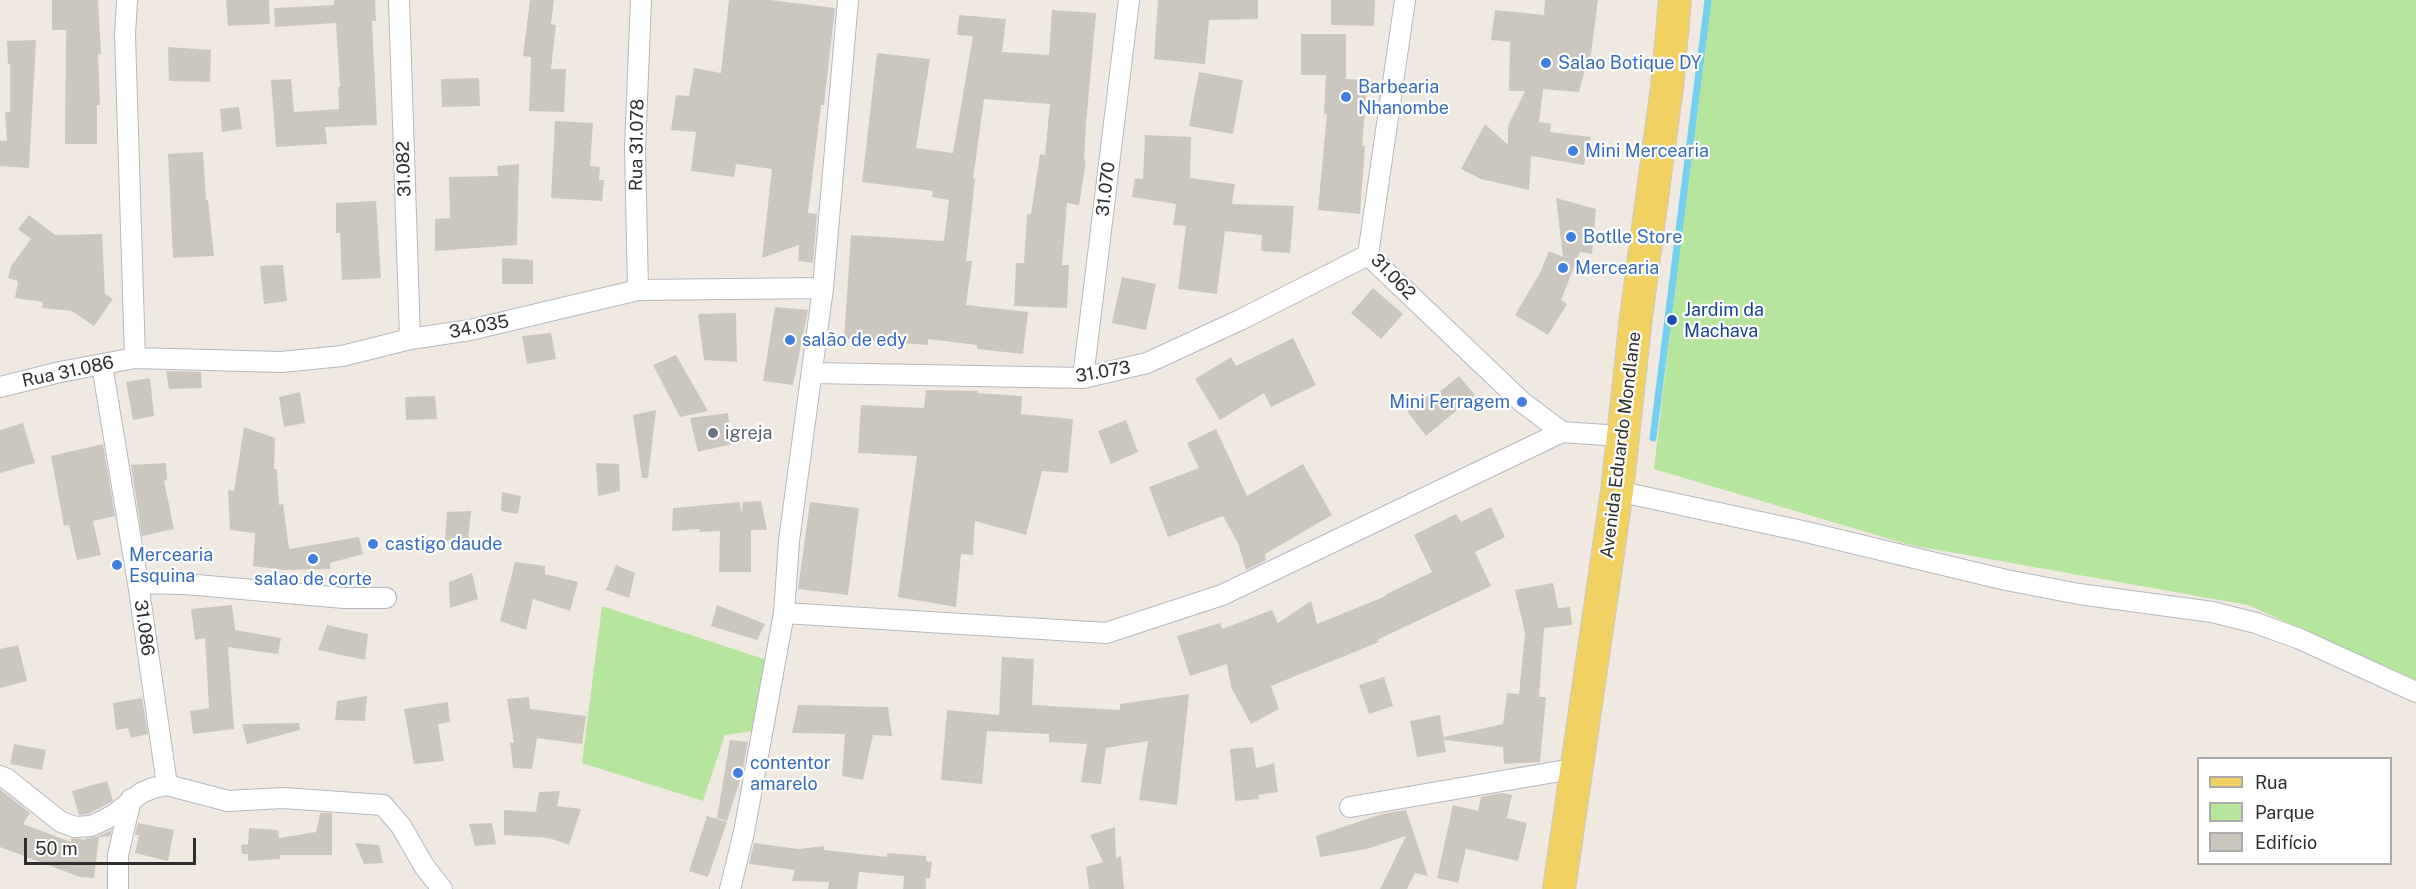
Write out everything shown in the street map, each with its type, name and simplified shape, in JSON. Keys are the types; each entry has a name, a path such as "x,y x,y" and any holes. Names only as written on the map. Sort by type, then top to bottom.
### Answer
{"main road":[{"name":"Avenida Eduardo Mondlane","path":"1559,889 1617,491 1667,87 1675,0"}],"street":[{"path":"127,0 125,35 135,358"},
{"name":"31.082","path":"399,0 410,339"},
{"name":"Rua 31.078","path":"638,290 635,149 641,0"},
{"path":"730,889 744,832 784,613 789,541 823,288 848,0"},
{"name":"31.070","path":"1083,378 1129,0"},
{"name":"31.062","path":"1405,0 1368,255 1522,402 1562,432"},
{"name":"31.073","path":"813,373 1083,378 1148,363 1240,320 1368,255"},
{"name":"34.035","path":"135,358 281,362 342,356 410,339 470,330 638,290 823,288"},
{"name":"Rua 31.086","path":"0,387 60,372 135,358"},
{"name":"31.086","path":"102,365 138,582 167,785"},
{"path":"784,613 1106,633 1222,595 1562,432 1622,436"},
{"path":"1617,491 1849,542 2006,580 2079,594 2212,612 2256,623 2300,639 2416,692"},
{"path":"138,582 386,598"},
{"path":"1350,807 1578,768"},
{"path":"0,776 16,785 61,822 75,827 91,826 115,814 131,800 153,788 167,785 228,801 282,798 383,805 401,826 424,866 442,889"},
{"path":"118,889 118,855 131,800"}],"green space":[{"path":"1708,0 2416,0 2416,680 2248,605 1910,545 1654,469"},
{"path":"602,606 767,660 753,731 725,735 703,801 582,763"}],"building":[{"path":"52,0 98,0 101,54 98,54 100,105 97,105 97,144 65,144 66,30 52,30"},
{"path":"226,0 269,0 270,24 228,26"},
{"path":"334,0 375,0 376,21 372,21 377,125 325,127 327,144 276,147 271,80 291,79 294,112 339,109 338,87 340,87 336,23 275,27 274,8 334,5"},
{"path":"530,0 554,0 551,24 556,25 551,69 566,69 564,112 529,111 531,57 523,56"},
{"path":"729,0 770,0 835,8 808,213 817,214 813,263 798,261 799,245 762,258 772,169 736,164 734,177 691,171 696,132 671,130 676,95 689,96 694,68 721,73"},
{"path":"1158,0 1258,0 1258,19 1209,20 1205,64 1154,59"},
{"path":"1331,0 1375,0 1374,26 1331,25"},
{"path":"1545,0 1598,0 1589,69 1585,69 1579,92 1543,89 1539,122 1551,124 1550,132 1591,137 1584,165 1531,156 1529,190 1481,179 1461,169 1485,124 1508,145 1508,126 1525,91 1509,91 1510,42 1491,40 1495,10 1544,15"},
{"path":"1052,10 1096,13 1086,124 1084,160 1086,161 1079,205 1067,203 1062,265 1069,265 1067,308 1014,306 1016,263 1024,263 1027,214 1031,214 1040,154 1045,155 1050,104 984,99 973,179 975,179 966,261 972,261 966,305 1028,312 1023,354 977,349 977,345 928,339 928,345 844,339 851,235 944,241 949,200 932,197 933,191 862,182 877,53 930,59 916,148 953,153 973,36 957,35 959,15 1006,19 1002,52 1049,55"},
{"path":"1301,34 1346,34 1346,79 1367,80 1360,214 1318,210 1327,114 1324,114 1326,75 1301,75"},
{"path":"36,40 29,168 0,166 0,141 7,141 5,112 10,112 10,64 8,64 7,41"},
{"path":"168,47 211,50 210,82 169,81"},
{"path":"1199,72 1243,80 1233,134 1189,126"},
{"path":"479,78 480,106 442,107 441,79"},
{"path":"239,107 242,129 222,132 220,109"},
{"path":"555,121 593,123 590,166 600,167 599,180 604,180 602,201 551,198"},
{"path":"1145,135 1191,137 1190,178 1235,184 1232,204 1294,206 1290,253 1261,251 1262,235 1225,231 1217,294 1178,289 1186,226 1173,225 1176,204 1132,197 1135,178 1143,179"},
{"path":"203,152 206,200 208,200 214,256 173,258 168,154"},
{"path":"519,164 517,245 435,251 435,219 450,218 449,177 498,176 497,166"},
{"path":"1556,198 1596,209 1592,254 1580,252 1561,300 1567,304 1548,335 1515,315 1540,273 1549,251 1563,257"},
{"path":"376,201 381,278 342,280 340,233 336,233 336,203"},
{"path":"29,215 55,235 102,234 105,294 113,299 94,326 72,311 42,308 43,302 15,298 18,281 8,278 11,266 31,239 18,229"},
{"path":"502,258 533,260 533,284 502,284"},
{"path":"283,265 287,301 264,304 260,266"},
{"path":"1122,277 1156,284 1146,330 1112,323"},
{"path":"1373,288 1403,314 1381,339 1351,313"},
{"path":"775,307 808,310 793,385 763,381"},
{"path":"736,313 737,362 704,360 698,314"},
{"path":"551,333 556,359 527,364 522,336"},
{"path":"1293,338 1316,385 1271,407 1264,393 1220,420 1195,379 1231,357 1236,366"},
{"path":"676,355 708,411 680,417 653,365"},
{"path":"166,371 201,372 202,388 169,389"},
{"path":"1459,376 1475,395 1426,436 1407,411 1434,391 1436,395"},
{"path":"150,378 154,416 133,420 126,382"},
{"path":"926,390 978,391 977,393 1022,396 1021,414 1073,419 1068,473 1042,471 1026,535 975,521 973,555 961,554 956,607 898,597 917,456 858,453 861,405 924,408"},
{"path":"300,392 305,423 284,427 279,397"},
{"path":"435,396 437,419 406,420 405,397"},
{"path":"656,410 648,478 642,478 633,415"},
{"path":"728,413 732,444 698,452 690,418"},
{"path":"1126,420 1138,452 1111,464 1098,431"},
{"path":"23,423 35,463 0,473 0,430"},
{"path":"244,427 275,438 274,469 277,469 279,505 283,504 289,549 359,537 363,554 330,563 330,569 285,570 253,566 255,533 230,530 228,490 234,491"},
{"path":"1216,429 1247,496 1303,464 1332,515 1265,554 1266,560 1246,570 1238,543 1223,516 1168,537 1149,487 1199,468 1187,443"},
{"path":"103,444 115,516 93,521 101,555 77,560 69,525 64,526 51,456"},
{"path":"166,463 167,480 164,481 174,529 142,536 131,465"},
{"path":"596,463 619,464 620,491 598,496"},
{"path":"502,492 521,496 518,514 501,511"},
{"path":"761,501 767,530 751,530 751,572 719,572 720,531 699,532 700,529 672,531 673,508 740,502 741,514 743,502"},
{"path":"810,502 859,508 848,595 798,589"},
{"path":"1491,507 1505,537 1475,552 1491,586 1377,640 1379,642 1271,686 1279,709 1251,724 1231,687 1227,664 1190,676 1177,636 1220,623 1222,629 1272,610 1278,623 1311,601 1317,624 1386,596 1432,572 1414,535 1456,514 1461,522"},
{"path":"471,511 468,541 445,540 447,512"},
{"path":"515,562 545,566 545,574 578,582 570,611 533,599 526,630 500,621"},
{"path":"616,565 635,573 629,598 606,590"},
{"path":"472,573 478,599 450,608 449,582"},
{"path":"1553,583 1558,608 1570,607 1572,625 1544,628 1539,697 1546,697 1540,762 1504,764 1503,747 1444,740 1444,737 1503,724 1507,693 1519,694 1525,633 1515,590"},
{"path":"232,605 235,630 281,638 278,654 228,647 234,729 193,734 190,711 209,708 205,638 195,640 191,609"},
{"path":"717,605 765,624 757,640 711,626"},
{"path":"327,625 368,634 365,660 318,650"},
{"path":"18,645 27,681 0,688 0,649"},
{"path":"1002,657 1034,659 1032,705 1120,710 1120,704 1189,694 1177,805 1139,800 1148,741 1106,748 1101,784 1081,782 1087,744 1049,742 1049,734 987,731 982,784 941,780 947,710 999,715"},
{"path":"1384,677 1393,706 1369,714 1359,685"},
{"path":"367,696 365,721 335,720 337,701"},
{"path":"529,697 530,709 586,716 582,744 537,738 532,769 513,768 510,742 514,743 507,699"},
{"path":"142,698 148,734 131,738 128,728 116,730 113,703"},
{"path":"448,702 450,722 438,724 444,761 414,764 404,709"},
{"path":"798,705 888,707 892,736 873,735 863,780 842,776 845,734 792,733"},
{"path":"1440,715 1446,752 1417,757 1410,721"},
{"path":"299,723 300,730 247,744 242,724"},
{"path":"730,740 748,742 742,774 727,821 717,818"},
{"path":"14,744 46,750 42,770 10,764"},
{"path":"1253,747 1256,768 1274,763 1278,792 1258,795 1259,799 1235,801 1230,749"},
{"path":"107,781 113,801 88,814 79,815 72,791"},
{"path":"0,789 30,813 23,824 71,842 71,838 86,841 85,838 96,837 112,830 110,836 99,837 94,878 80,877 0,847"},
{"path":"560,791 557,806 581,809 569,845 549,838 504,835 504,810 536,812 539,792"},
{"path":"1502,793 1512,795 1507,818 1527,823 1518,861 1466,849 1458,883 1437,878 1453,805 1478,811 1481,797"},
{"path":"1406,810 1428,876 1415,873 1407,889 1380,889 1406,836 1367,849 1320,857 1316,836 1382,814"},
{"path":"320,813 332,813 332,855 280,855 280,859 248,861 248,854 242,854 241,845 248,844 249,828 278,830 279,838 316,832"},
{"path":"707,816 727,822 708,877 689,871"},
{"path":"138,823 174,830 168,861 135,853 139,835 135,835"},
{"path":"492,823 496,844 475,846 469,824"},
{"path":"1115,827 1116,858 1121,856 1124,889 1089,889 1086,867 1103,862 1090,835"},
{"path":"355,843 379,845 383,863 364,864"},
{"path":"754,843 798,849 824,846 824,850 887,857 887,853 926,856 926,861 932,862 930,878 926,878 926,889 903,889 904,876 859,872 857,889 828,889 829,882 792,881 795,870 749,864"}],"waterway":[{"path":"1653,438 1708,0"}],"place":[{"name":"Salao Botique DY","path":"1546,63"},
{"name":"Barbearia Nhanombe","path":"1346,97"},
{"name":"Mini Mercearia","path":"1573,151"},
{"name":"Botlle Store","path":"1571,237"},
{"name":"Mercearia","path":"1563,268"},
{"name":"Jardim da Machava","path":"1672,320"},
{"name":"salão de edy","path":"790,340"},
{"name":"Mini Ferragem","path":"1522,402"},
{"name":"igreja","path":"713,433"},
{"name":"castigo daude","path":"373,544"},
{"name":"salao de corte","path":"313,559"},
{"name":"Mercearia Esquina","path":"117,565"},
{"name":"contentor amarelo","path":"738,773"}]}
